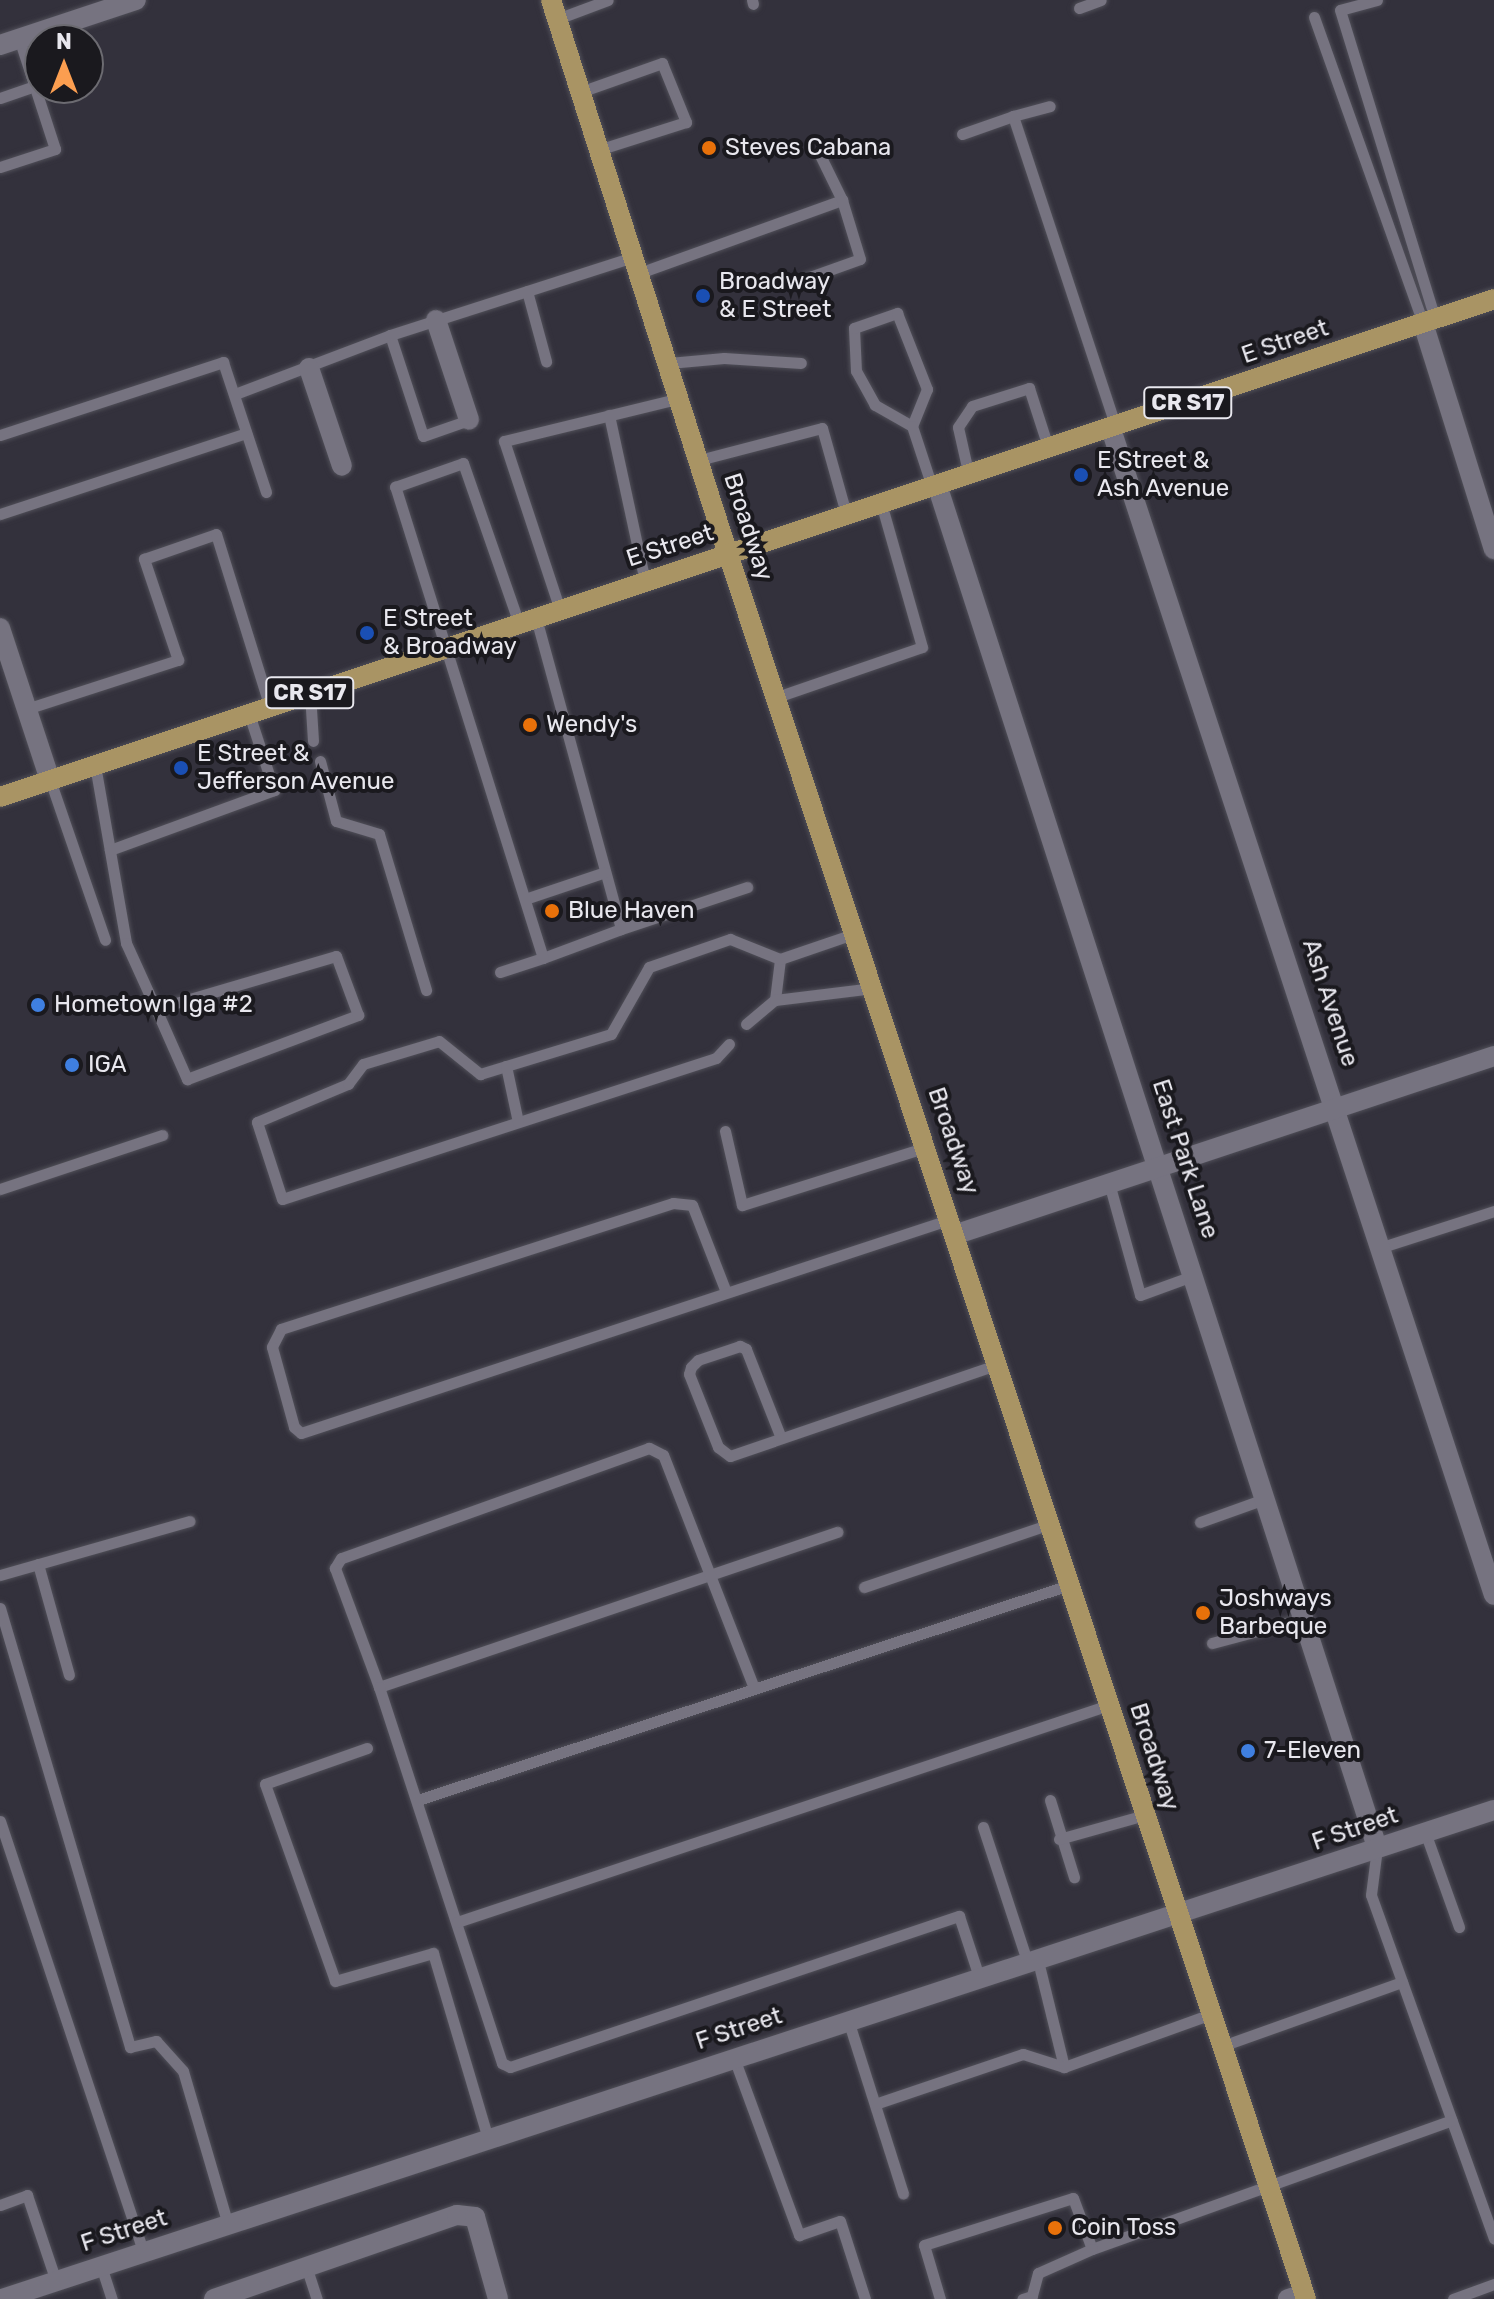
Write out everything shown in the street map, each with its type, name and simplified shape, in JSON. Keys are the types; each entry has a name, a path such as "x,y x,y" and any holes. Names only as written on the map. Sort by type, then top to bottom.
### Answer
{"main road":[{"name":"Broadway","path":"554,9 639,264 728,554 928,1147 1069,1585 1268,2182 1299,2297"},
{"name":"E Street","path":"0,797 728,554 936,489 1494,299"}],"street":[{"path":"10,42 136,0"},
{"path":"436,320 469,420"},
{"path":"1429,321 1494,549"},
{"path":"309,368 342,466"},
{"name":"Ash Avenue","path":"1113,428 1338,1109 1494,1595"},
{"name":"East Park Lane","path":"936,489 1160,1166 1377,1847"},
{"path":"0,628 50,780"},
{"path":"954,1226 1109,1183 1494,1056"},
{"name":"F Street","path":"2,2299 1494,1810"},
{"path":"214,2299 457,2215 475,2217 498,2299"}],"lane":[{"path":"554,9 608,0"},
{"path":"1079,8 1101,0"},
{"path":"1377,0 1340,10 1429,321"},
{"path":"1314,17 1429,321"},
{"path":"10,42 24,68"},
{"path":"583,91 662,63 686,122 601,149"},
{"path":"0,98 24,90"},
{"path":"0,167 55,149 40,104"},
{"path":"962,134 1050,106"},
{"path":"1013,116 1113,428"},
{"path":"807,278 860,259 842,200 820,155"},
{"path":"235,394 436,320 527,291 639,264 842,200"},
{"path":"527,291 546,361"},
{"path":"912,426 927,389 897,313 854,328 856,371 875,405 912,426 936,489"},
{"path":"390,335 423,436 469,420"},
{"path":"669,363 724,358 801,363"},
{"path":"0,435 223,362 266,492"},
{"path":"969,477 958,427 972,406 1029,388 1049,450"},
{"path":"560,610 504,441 680,398"},
{"path":"609,415 645,582"},
{"path":"699,460 822,428 847,518"},
{"path":"0,514 246,433"},
{"path":"543,958 443,649 395,487 463,463 527,621 621,929"},
{"path":"777,697 922,647 882,507"},
{"path":"26,709 178,660 144,559 216,534 270,707"},
{"path":"310,693 313,741"},
{"path":"110,850 274,790 249,714"},
{"path":"320,761 336,821 379,834 426,990"},
{"path":"95,765 126,943 187,1079 358,1015 336,956 156,1009"},
{"path":"50,780 105,940"},
{"path":"525,899 605,872"},
{"path":"500,972 747,887"},
{"path":"729,1044 716,1058 282,1199 257,1122 348,1084 363,1064 439,1041 480,1074 611,1034 649,967 730,939 780,959 856,933"},
{"path":"775,1000 780,959"},
{"path":"746,1024 775,1000 874,988"},
{"path":"506,1066 518,1122"},
{"path":"725,1131 742,1205 928,1147"},
{"path":"0,1189 162,1135"},
{"path":"1109,1183 1140,1295 1195,1275"},
{"path":"726,1292 692,1205 673,1203 281,1329 272,1347 294,1427 301,1433 726,1292 954,1226"},
{"path":"1382,1247 1494,1211"},
{"path":"781,1438 746,1349 740,1346 698,1360 691,1367 689,1374 723,1452 730,1456 998,1364"},
{"path":"754,1688 663,1455 649,1448 341,1558 335,1568 418,1800 502,2063 510,2067 959,1916 979,1977"},
{"path":"1200,1522 1267,1498"},
{"path":"0,1575 189,1521"},
{"path":"864,1587 1050,1524"},
{"path":"379,1687 838,1532"},
{"path":"38,1564 69,1675"},
{"path":"418,1800 1069,1585"},
{"path":"0,1608 130,2047 156,2041 183,2071 228,2225"},
{"path":"1212,1643 1306,1618"},
{"path":"457,1922 1109,1705"},
{"path":"367,1748 265,1784 335,1981 433,1953 488,2139"},
{"path":"1050,1800 1059,1839 1074,1877"},
{"path":"1059,1839 1145,1815"},
{"path":"0,1821 143,2252"},
{"path":"983,1827 1033,1963 1064,2067"},
{"path":"1425,1832 1459,1927"},
{"path":"1377,1847 1371,1895 1494,2239"},
{"path":"1222,2046 1402,1982"},
{"path":"875,2104 1023,2054 1064,2067 1211,2014"},
{"path":"848,2020 903,2193"},
{"path":"734,2058 799,2235 840,2221 865,2299"},
{"path":"1022,2299 1032,2296 1038,2273 1092,2249 1268,2182 1452,2120"},
{"path":"0,2205 27,2195 56,2281"},
{"path":"940,2299 924,2245 1073,2198 1092,2249"},
{"path":"101,2266 112,2299"},
{"path":"306,2266 317,2299"},
{"path":"1453,2299 1494,2284"}],"place":[{"name":"Steves Cabana","path":"709,148"},
{"name":"Broadway & E Street","path":"703,296"},
{"name":"E Street & Ash Avenue","path":"1081,475"},
{"name":"E Street & Broadway","path":"367,633"},
{"name":"Wendy's","path":"530,725"},
{"name":"E Street & Jefferson Avenue","path":"181,768"},
{"name":"Blue Haven","path":"552,911"},
{"name":"Hometown Iga #2","path":"38,1005"},
{"name":"IGA","path":"72,1065"},
{"name":"Joshways Barbeque","path":"1203,1613"},
{"name":"7-Eleven","path":"1248,1751"},
{"name":"Coin Toss","path":"1055,2228"}]}
